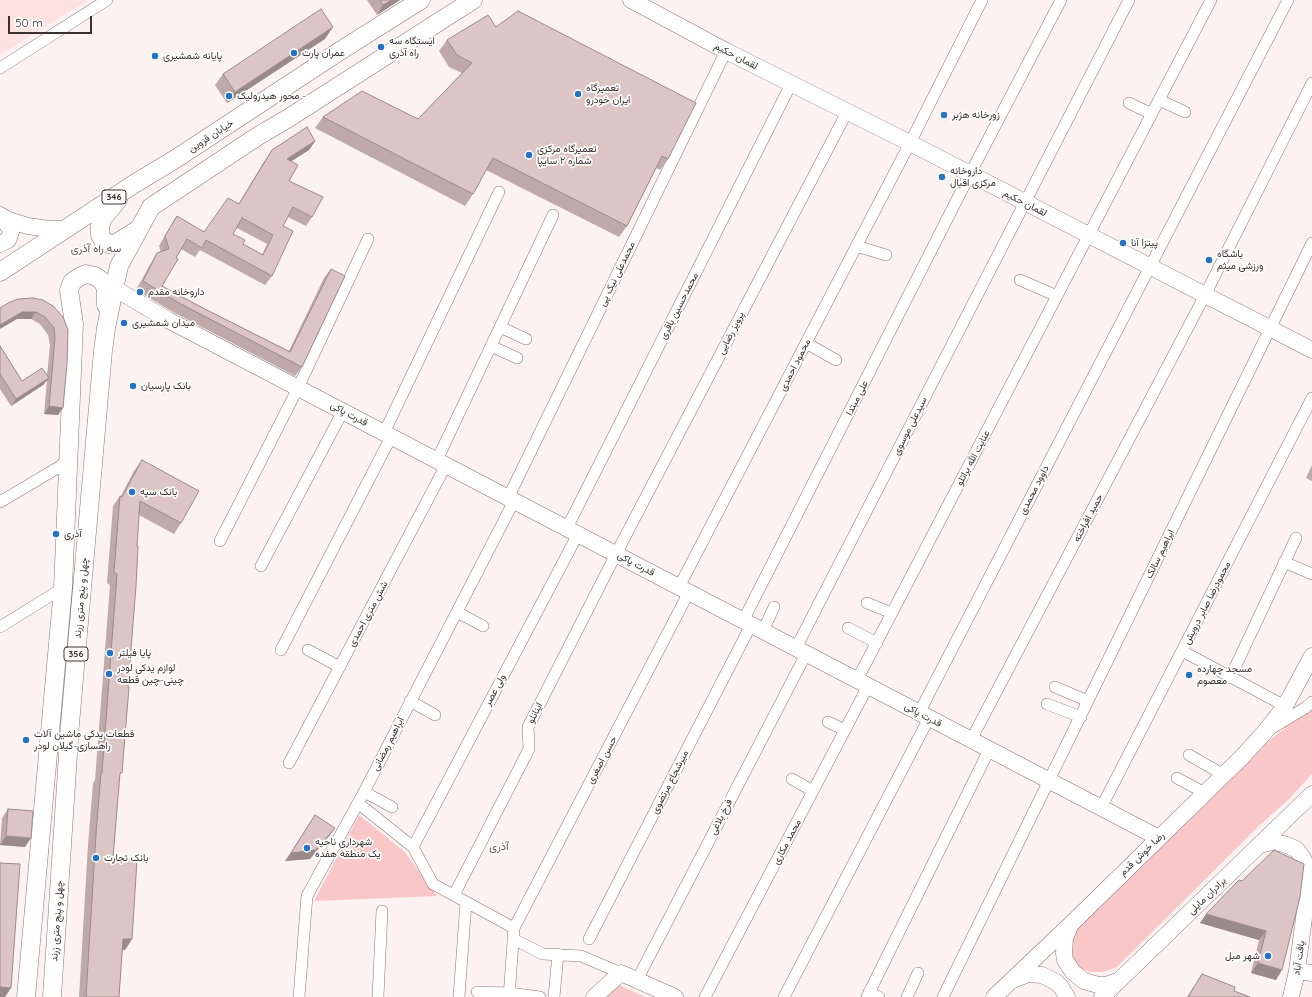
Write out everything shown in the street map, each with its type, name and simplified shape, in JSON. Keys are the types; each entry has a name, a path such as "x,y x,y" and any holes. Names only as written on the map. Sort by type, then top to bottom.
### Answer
{"main road":[{"name":"خیابان قزوین","path":"0,272 65,228 177,158 343,49 421,0"},
{"path":"134,184 103,218 100,226 100,235 103,240 109,244 115,244 138,230 151,207 243,146 473,0"},
{"path":"229,124 243,146"},
{"name":"چهل و پنج متری زرند","path":"106,328 119,266 138,230"},
{"name":"چهل و پنج متری زرند","path":"26,997 63,588 74,324 69,290 72,282 86,274 95,276 102,281 106,288 106,328 70,724 52,997"}],"street":[{"path":"0,68 107,0"},
{"name":"لقمان حکیم","path":"631,0 726,51 910,143 1312,350"},
{"name":"محمود احمدی","path":"684,590 806,343 910,143 982,0"},
{"name":"علی مبتدا","path":"752,626 970,174 1061,0"},
{"name":"سیدعلی موسوی","path":"801,651 1024,203 1129,0"},
{"name":"عنایت الله براتلو","path":"863,683 877,643 892,613 1211,0"},
{"name":"داوود محمدی","path":"784,997 1149,267 1288,0"},
{"name":"محمدعلی نیک پی","path":"511,499 726,51"},
{"name":"حمید افراخته","path":"971,740 1205,295 1312,83"},
{"name":"محمدحسین باقری","path":"572,531 791,84"},
{"path":"1159,100 1185,112"},
{"path":"1129,103 1152,114"},
{"name":"پرویز رضایی","path":"616,554 847,112"},
{"path":"281,650 388,435 499,192"},
{"path":"0,215 8,220 28,226 49,229 65,228"},
{"path":"0,215 9,227 10,232 8,240 0,244"},
{"name":"شش متری احمدی","path":"289,763 340,667 441,463 500,326 553,215"},
{"path":"220,541 298,388 368,239"},
{"name":"ابراهیم سالک","path":"943,997 1312,243"},
{"path":"856,246 886,255"},
{"path":"1020,280 1057,296"},
{"name":"قدرت پاکی","path":"114,288 168,320 1158,838"},
{"path":"500,326 526,339"},
{"path":"806,343 836,360"},
{"path":"491,346 517,358"},
{"name":"محمودرضا صابر درویش","path":"1101,808 1312,398"},
{"path":"261,566 343,411"},
{"path":"0,502 59,467 68,459"},
{"name":"ابراهیم رمضانی","path":"299,997 307,896 364,792 457,612 511,499"},
{"name":"ولی عصر","path":"413,847 572,531"},
{"path":"1230,678 1296,538"},
{"name":"اینانلو","path":"454,895 529,749 528,727 616,554"},
{"path":"1284,562 1312,574"},
{"path":"0,627 63,588"},
{"name":"حسن اصغری","path":"514,928 684,590"},
{"path":"867,603 892,613"},
{"path":"752,626 774,607"},
{"path":"457,612 483,626"},
{"name":"میرشجاع مرتضوی","path":"589,939 752,626"},
{"path":"848,628 877,643"},
{"path":"308,650 340,667"},
{"name":"فرخ بلاغی","path":"637,980 801,651"},
{"path":"1182,651 1230,678 1285,706"},
{"name":"رضا خوش قدم","path":"994,997 1241,758 1264,733 1285,706 1312,656"},
{"name":"محمد مکاری","path":"705,997 845,730 863,683"},
{"path":"1055,687 1088,701"},
{"path":"410,701 435,715"},
{"path":"1264,733 1305,708 1312,702"},
{"path":"1048,704 1080,716"},
{"path":"828,722 845,730"},
{"path":"872,995 989,750"},
{"path":"1189,755 1224,775"},
{"path":"1177,778 1205,793"},
{"path":"792,779 813,791"},
{"path":"364,792 392,807"},
{"name":"برادران مایلی","path":"1102,997 1312,794"},
{"path":"358,803 413,847 432,884 514,928 509,995"},
{"name":"یافت آباد","path":"1259,846 1273,842 1284,844 1296,849 1303,858 1307,868 1310,894 1305,972 1291,997"},
{"path":"459,997 466,902"},
{"path":"378,997 382,911"},
{"path":"1070,925 1065,938 1064,953 1072,972 1084,981 1098,985 1113,983 1120,980"},
{"path":"513,939 543,954 581,956 675,997"},
{"path":"554,997 558,954"},
{"path":"594,997 621,973"},
{"path":"907,997 918,973"},
{"path":"1008,983 1020,976 1028,974 1042,975 1056,982 1067,997"},
{"path":"477,992 540,997"}],"shaded area":[{"path":"0,0 88,0 0,55"},
{"path":"1312,707 1312,774 1288,800 1261,824 1117,967 1103,972 1091,972 1081,969 1072,959 1069,943 1080,922 1271,739"},
{"path":"359,815 405,852 437,896 314,901"},
{"path":"615,983 645,997 599,997"}],"building":[{"path":"380,0 392,0 383,5"},
{"path":"321,9 333,27 235,92 223,74"},
{"path":"518,11 696,103 668,159 662,156 627,226 493,158 473,194 323,117 362,91 418,119 472,63 457,55 447,40 488,15 496,27"},
{"path":"307,127 315,141 287,159 298,165 289,181 323,197 312,217 293,207 283,226 293,231 272,276 206,240 202,248 187,239 176,258 178,259 162,286 290,352 331,269 345,276 302,367 179,303 143,281 157,253 169,249 165,236 177,216 204,232 228,198 239,204 272,150","holes":["242,218 273,235 263,255 243,244 245,240 233,234"]},
{"path":"33,298 43,300 53,306 63,317 68,330 63,408 49,406 55,338 54,328 45,317 36,312 22,312 0,325 0,308 18,299"},
{"path":"0,346 22,381 42,368 49,378 16,399 0,374"},
{"path":"142,460 199,491 181,523 140,501 129,687 113,858 137,860 132,939 123,939 119,997 86,997 96,834 117,574 114,572 120,496 122,497"},
{"path":"8,809 33,811 31,838 6,836"},
{"name":"شهرداری ناحیه یک منطقه هفده","path":"315,815 335,828 316,850 291,853"},
{"path":"1274,850 1304,864 1300,897 1282,970 1258,963 1266,931 1206,914 1239,880 1242,881"},
{"path":"0,863 20,864 11,988 0,987"},
{"path":"1202,974 1235,987 1234,991 1250,997 1188,997"}],"place":[{"name":"ایستگاه سه راه آذری","path":"381,47"},
{"name":"عمران پارت","path":"294,53"},
{"name":"پایانه شمشیری","path":"155,56"},
{"name":"تعمیرگاه ایران خودرو","path":"578,94"},
{"name":"محور هیدرولیک -","path":"229,96"},
{"name":"زورخانه هژبر","path":"944,115"},
{"name":"تعمیرگاه مرکزی شماره ۲ سایپا","path":"529,155"},
{"name":"داروخانه مرکزی اقبال","path":"942,177"},
{"name":"پیتزا آنا","path":"1123,243"},
{"name":"باشگاه ورزشی میثم","path":"1209,260"},
{"name":"داروخانه مقدم","path":"140,292"},
{"name":"میدان شمشیری","path":"124,323"},
{"name":"بانک پارسیان","path":"133,386"},
{"name":"بانک سپه","path":"132,492"},
{"name":"آذری","path":"56,534"},
{"name":"پایا فیلتر","path":"110,653"},
{"name":"لوازم یدکی لودر چینی-چین قطعه","path":"109,674"},
{"name":"مسجد چهارده معصوم","path":"1189,675"},
{"name":"قطعات یدکی ماشین آلات راهسازی-گیلان لودر","path":"26,740"},
{"name":"شهرداری ناحیه یک منطقه هفده","path":"307,848"},
{"name":"بانک تجارت","path":"96,858"},
{"name":"شهر مبل","path":"1268,956"}],"district":[{"name":"سه راه آذری","path":"96,249"},
{"name":"آذری","path":"499,847"}]}
